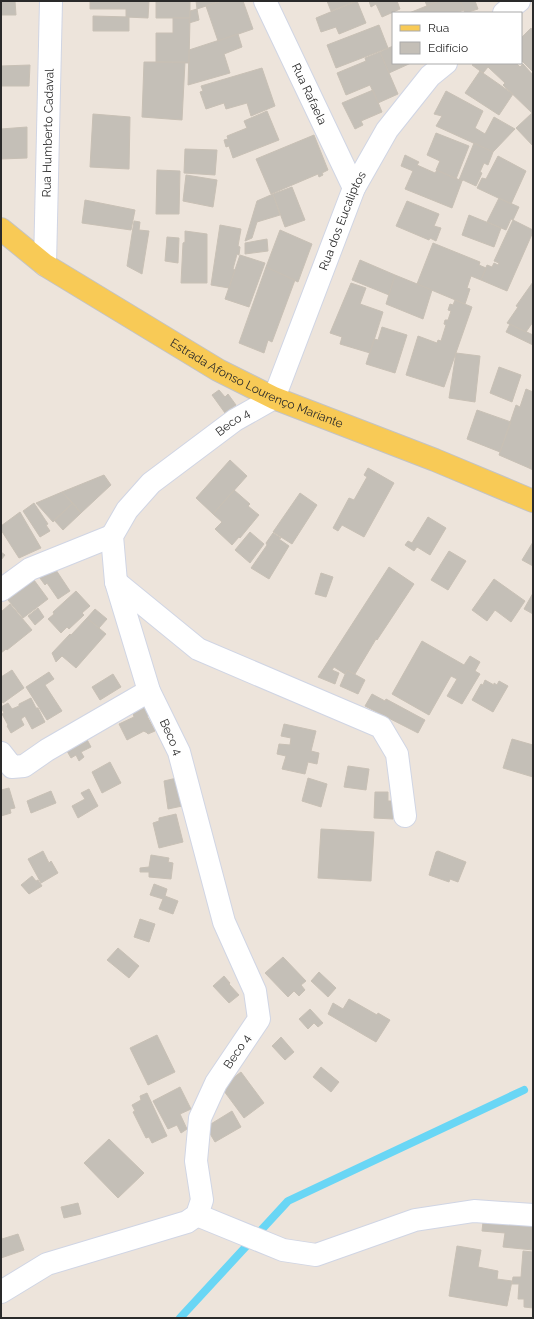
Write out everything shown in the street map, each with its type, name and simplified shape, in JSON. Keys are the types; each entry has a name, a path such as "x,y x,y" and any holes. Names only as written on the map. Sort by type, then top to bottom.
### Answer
{"main road":[{"name":"Estrada Afonso Lourenço Mariante","path":"1,229 44,265 218,370 274,398 435,460 533,501"}],"street":[{"name":"Rua Humberto Cadaval","path":"44,265 51,1"},
{"name":"Rua Rafaela","path":"265,1 354,188"},
{"path":"505,12 518,1"},
{"name":"Rua dos Eucaliptos","path":"274,398 354,188 387,130 430,76 445,64"},
{"name":"Beco 4","path":"196,1214 202,1200 196,1161 200,1118 216,1083 259,1019 255,991 224,922 179,752 149,691 116,582 112,536 127,510 151,483 235,420 274,398"},
{"path":"1,590 30,569 112,536"},
{"path":"116,582 198,649 381,726 397,754 405,816"},
{"path":"1,753 12,767 24,766 47,750 149,691"},
{"path":"1,1292 47,1264 187,1222 196,1214 282,1250 316,1255 415,1220 474,1211 533,1215"}],"building":[{"path":"1,1 15,1 16,15 1,15"},
{"path":"90,1 149,1 148,18 126,17 126,9 90,9"},
{"path":"156,1 190,1 190,18 156,18"},
{"path":"196,1 217,1 218,2 197,9"},
{"path":"222,1 243,1 253,29 218,41 206,6"},
{"path":"327,1 356,1 331,11"},
{"path":"357,1 366,23 339,34 336,27 321,32 316,18"},
{"path":"369,1 397,1 400,9 382,17 376,4 371,7"},
{"path":"425,1 439,1 427,6"},
{"path":"439,1 460,1 464,10 459,12 412,12"},
{"path":"460,1 475,1 478,9 465,12"},
{"path":"197,9 199,20 189,23 190,11"},
{"path":"93,16 129,17 129,31 93,31"},
{"path":"173,18 190,18 189,63 156,62 156,33 173,33"},
{"path":"379,25 388,48 336,68 327,45"},
{"path":"531,28 533,31 533,72 522,61 522,37"},
{"path":"238,34 242,47 224,54 230,73 188,85 189,50"},
{"path":"392,46 392,64 409,64 389,73 380,52"},
{"path":"380,52 398,94 378,103 370,85 346,95 337,73 366,61 365,58"},
{"path":"144,62 185,62 182,120 142,117"},
{"path":"517,64 520,67 523,64 533,75 533,112 532,113 503,85 505,83 488,67 483,73 472,65"},
{"path":"30,65 29,86 1,86 1,66"},
{"path":"262,68 275,106 251,116 247,103 226,109 224,103 206,109 200,92 203,91 201,86"},
{"path":"480,71 513,94 499,115 465,93"},
{"path":"373,90 382,112 361,121 363,125 355,129 342,103"},
{"path":"446,91 483,111 475,128 485,134 494,117 515,129 493,152 436,126 442,116 434,114"},
{"path":"267,111 279,140 233,158 229,146 226,147 224,140 228,139 227,136 247,128 244,121"},
{"path":"532,113 533,114 533,146 516,128"},
{"path":"93,114 130,117 129,169 90,167"},
{"path":"27,127 27,158 1,159 1,129"},
{"path":"436,133 469,146 456,179 436,170 440,161 427,155"},
{"path":"314,135 328,170 322,173 323,175 319,177 318,174 271,194 256,159"},
{"path":"474,143 493,152 488,165 484,163 480,172 482,173 476,186 463,180 459,180"},
{"path":"185,149 217,150 215,175 184,173"},
{"path":"405,155 419,162 417,165 435,173 437,170 462,181 452,208 405,189 413,171 401,166"},
{"path":"498,156 526,171 511,204 477,188 482,178 486,179"},
{"path":"157,170 180,171 179,214 156,214"},
{"path":"186,175 217,180 213,207 183,201"},
{"path":"292,187 305,220 285,227 273,194"},
{"path":"273,194 280,215 257,222 252,238 245,241 257,201"},
{"path":"499,198 519,207 506,230 487,222"},
{"path":"85,200 135,210 131,230 82,223"},
{"path":"407,201 439,214 434,226 441,228 436,241 430,238 429,240 396,226"},
{"path":"469,215 501,228 494,247 462,235"},
{"path":"513,220 533,230 533,232 507,291 481,280 487,265 492,267 494,263 498,265 499,263 494,261"},
{"path":"134,221 140,222 139,230 149,231 142,274 127,266"},
{"path":"220,225 241,229 238,246 240,247 239,255 237,254 233,269 235,270 229,288 211,285"},
{"path":"280,230 312,244 298,282 266,267"},
{"path":"185,231 207,234 207,283 181,283"},
{"path":"167,237 179,238 178,263 165,261"},
{"path":"267,239 268,251 245,254 245,243"},
{"path":"433,243 480,262 479,265 486,268 481,280 471,276 467,288 470,289 465,304 417,284"},
{"path":"240,255 265,263 249,307 225,299"},
{"path":"360,260 395,275 389,295 352,280"},
{"path":"266,267 295,280 272,342 268,340 264,353 239,343"},
{"path":"395,275 432,290 423,319 386,304"},
{"path":"533,282 533,322 526,332 507,323 518,307 516,306"},
{"path":"351,283 366,288 360,304 383,312 370,353 340,344 342,337 330,333"},
{"path":"455,300 472,307 444,387 406,375 418,336 437,343 438,340 441,341 446,325 444,324 445,320 448,320 451,311 448,310 450,304 453,305"},
{"path":"510,324 533,335 533,345 506,332"},
{"path":"382,327 407,335 395,373 366,364 374,339 378,340"},
{"path":"456,353 480,356 475,402 449,398"},
{"path":"499,367 521,375 512,402 490,393"},
{"path":"526,389 533,392 533,457 529,468 499,455 516,405 520,407"},
{"path":"219,390 225,397 228,394 236,405 225,413 212,395"},
{"path":"477,410 511,422 500,452 467,439"},
{"path":"533,457 533,470 529,468"},
{"path":"230,460 247,476 213,514 196,498"},
{"path":"368,468 394,483 364,537 342,525 338,531 333,528 349,498 354,500 367,477 364,475"},
{"path":"104,475 111,485 81,513 62,492"},
{"path":"234,490 250,504 248,506 259,515 240,538 239,537 232,545 215,529 222,522 213,514"},
{"path":"62,492 73,503 53,522 36,503"},
{"path":"300,493 317,505 292,544 273,532"},
{"path":"34,503 48,524 46,525 50,531 40,537 23,511"},
{"path":"73,503 81,513 63,530 54,520"},
{"path":"20,512 41,548 19,558 1,530 1,526"},
{"path":"428,517 446,528 430,555 417,547 414,551 405,545 408,541 412,543"},
{"path":"250,532 264,544 250,563 235,550"},
{"path":"273,533 289,546 269,579 251,568 267,545 266,543"},
{"path":"533,542 533,566 522,560"},
{"path":"449,551 466,561 448,590 431,580"},
{"path":"1,552 5,555 1,560"},
{"path":"52,564 70,591 58,599 47,583 45,585 37,574"},
{"path":"389,567 414,584 377,640 376,639 355,674 347,670 345,674 334,667 332,670 339,673 335,684 318,677"},
{"path":"321,573 333,577 326,597 315,594"},
{"path":"494,579 525,601 511,622 495,610 487,621 472,610"},
{"path":"34,580 48,599 23,618 8,600 18,592 17,591"},
{"path":"76,591 90,606 82,613 84,615 69,629 67,627 61,633 48,619 54,614 53,612"},
{"path":"533,593 533,614 524,609"},
{"path":"10,604 32,630 1,653 1,612"},
{"path":"38,608 44,617 35,625 28,616"},
{"path":"95,609 107,619 99,628 87,618"},
{"path":"87,618 106,634 76,668 62,656 56,662 52,653"},
{"path":"422,641 464,665 470,656 480,662 475,671 480,674 462,704 447,696 457,679 451,676 429,715 392,694"},
{"path":"12,670 24,688 3,703 1,700 1,677"},
{"path":"347,670 365,680 358,694 340,686"},
{"path":"49,672 54,679 45,685 62,711 47,720 26,687"},
{"path":"113,674 121,687 100,700 92,687"},
{"path":"485,680 494,685 494,683 497,685 499,681 508,686 493,712 472,700"},
{"path":"372,694 385,701 386,699 425,720 418,733 365,706"},
{"path":"31,698 45,722 32,729 25,716 21,719 24,725 11,733 2,714 4,713 1,707 8,703 12,709"},
{"path":"146,707 150,715 147,716 155,731 148,734 144,731 127,740 119,724 134,717 133,713"},
{"path":"284,724 316,731 311,751 319,753 317,764 308,762 305,774 282,769 286,756 277,754 279,744 290,745 291,738 281,736"},
{"path":"83,732 91,747 81,752 84,757 79,761 76,755 71,758 63,744"},
{"path":"512,739 533,745 533,777 503,768"},
{"path":"110,762 121,783 102,793 92,772"},
{"path":"348,766 369,769 366,790 344,787"},
{"path":"181,777 187,805 168,809 164,781"},
{"path":"308,778 327,784 321,807 302,801"},
{"path":"9,788 15,808 10,809 11,813 1,816 1,790"},
{"path":"89,789 98,806 78,818 72,806 85,799 81,793"},
{"path":"51,791 56,803 31,813 27,801"},
{"path":"375,792 388,792 388,801 393,801 393,819 374,818"},
{"path":"176,814 183,842 159,848 153,823 159,821 159,818"},
{"path":"321,829 374,832 371,881 318,878"},
{"path":"43,851 49,863 51,861 58,873 41,883 28,859"},
{"path":"438,851 466,862 458,882 450,879 449,882 429,875 436,852"},
{"path":"151,855 169,858 168,862 173,863 171,879 149,877 149,872 140,872 140,868 149,867"},
{"path":"32,876 36,881 38,880 42,886 29,894 21,885"},
{"path":"154,884 167,889 165,896 178,901 173,914 159,909 163,899 150,895"},
{"path":"140,919 155,924 149,942 134,937"},
{"path":"118,948 139,966 129,978 107,960"},
{"path":"283,957 306,981 301,985 305,990 299,996 294,991 288,997 265,973"},
{"path":"319,972 336,988 328,997 311,981"},
{"path":"224,976 239,995 229,1003 213,986"},
{"path":"349,999 377,1015 378,1013 390,1020 376,1042 328,1014 333,1003 343,1009"},
{"path":"310,1009 323,1023 318,1027 314,1023 308,1029 299,1019"},
{"path":"157,1035 175,1072 148,1085 130,1048"},
{"path":"281,1037 294,1052 285,1060 272,1046"},
{"path":"321,1067 339,1082 331,1092 313,1077"},
{"path":"241,1072 264,1103 244,1118 221,1087"},
{"path":"180,1087 191,1109 180,1114 187,1129 181,1133 177,1125 168,1129 153,1101"},
{"path":"147,1093 167,1136 152,1143 149,1137 146,1138 133,1112 135,1111 132,1105 141,1100 140,1096"},
{"path":"232,1111 241,1127 215,1142 206,1127"},
{"path":"109,1139 144,1173 118,1198 84,1163"},
{"path":"78,1203 81,1214 64,1218 61,1207"},
{"path":"483,1222 533,1226 533,1250 503,1247 505,1233 482,1231"},
{"path":"18,1234 24,1250 1,1258 1,1235 2,1239"},
{"path":"457,1246 481,1250 478,1267 498,1271 497,1279 512,1281 507,1306 449,1296"},
{"path":"523,1251 533,1252 533,1308 524,1307 524,1299 518,1299 519,1284 512,1284 513,1277 521,1277"}],"waterway":[{"path":"180,1318 288,1201 524,1090"}]}
